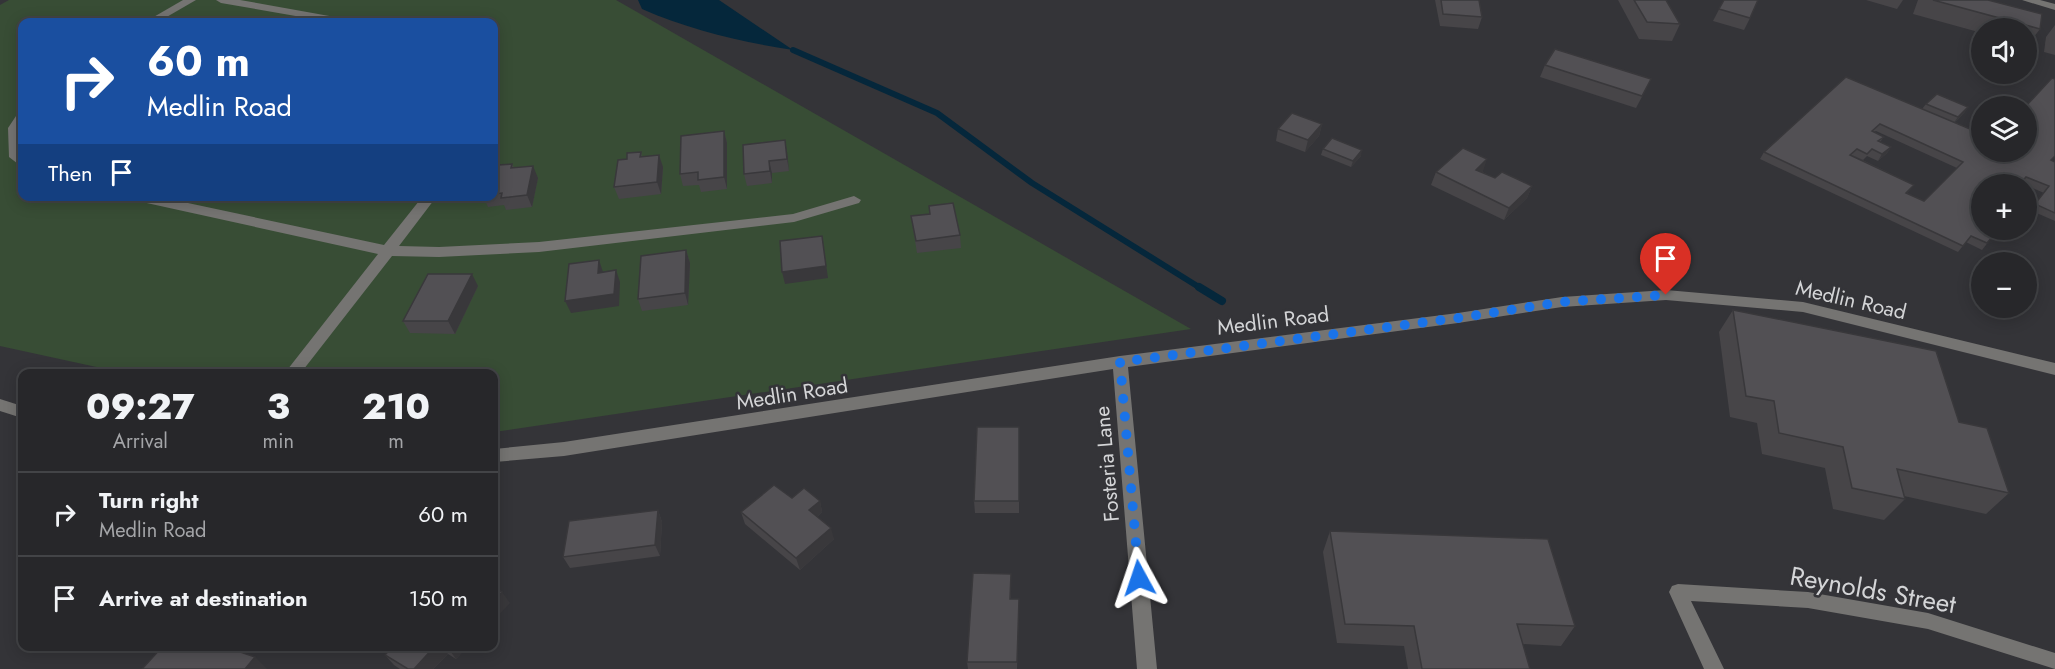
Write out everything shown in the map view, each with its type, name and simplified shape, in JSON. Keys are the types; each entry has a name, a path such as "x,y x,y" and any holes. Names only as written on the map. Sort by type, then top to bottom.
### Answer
{"street":[{"path":"158,18 191,0"},
{"path":"221,0 323,18"},
{"path":"2027,0 2055,8"},
{"path":"18,122 14,128 15,157 18,160"},
{"path":"156,201 388,251 439,252 539,248 794,218 854,200"},
{"path":"295,369 427,201"},
{"name":"Medlin Road","path":"498,456 564,449 727,425 1120,362 1458,318 1562,302 1666,295 1803,307 2055,369"},
{"name":"Fosteria Lane","path":"1120,362 1147,669"},
{"path":"0,405 18,411"},
{"name":"Reynolds Street","path":"1714,669 1678,592 1808,600 1928,621 2055,662"}],"green space":[{"path":"9,0 616,0 1191,329 498,431 498,369 106,369 0,346 0,5"}],"water":[{"path":"638,0 719,0 793,50 697,29 642,9"}],"building":[{"path":"1441,0 1479,0 1482,17 1443,14"},
{"path":"1634,0 1666,0 1680,24 1647,22"},
{"path":"1724,0 1758,0 1750,18 1719,9"},
{"path":"1933,0 1988,0 2042,14 2040,29 2037,28 2037,18 1999,18"},
{"path":"1555,49 1651,79 1642,96 1545,65"},
{"path":"1846,77 1971,129 1971,162 2037,162 2035,96 2052,78 2055,79 2055,156 2051,160 2055,162 2055,213 2037,205 2037,201 2049,186 2037,181 2037,174 1971,174 1971,236 1963,246 1764,152","holes":["1880,124 1963,162 1924,201 1906,193 1914,185 1850,155 1857,149 1867,154 1872,149 1882,154 1891,147 1878,141 1884,137 1872,131"]},
{"path":"1937,94 1968,107 1958,117 1926,104"},
{"path":"1292,113 1322,124 1308,140 1278,129"},
{"path":"724,131 724,177 698,180 698,172 680,174 681,136"},
{"path":"1332,138 1362,150 1353,161 1323,149"},
{"path":"785,140 787,159 769,161 770,171 744,174 743,145"},
{"path":"1463,148 1487,159 1476,170 1495,178 1502,172 1532,186 1509,208 1436,172"},
{"path":"641,152 640,157 659,155 657,182 614,187 618,160 627,159 627,153"},
{"path":"512,164 511,168 533,166 527,195 501,198 502,193 498,194 498,165"},
{"path":"953,203 960,235 916,241 911,216 930,214 929,206"},
{"path":"822,236 826,266 782,272 780,241"},
{"path":"686,250 685,293 638,299 641,256"},
{"path":"599,260 598,273 616,270 614,294 565,301 569,264"},
{"path":"428,274 472,274 448,321 403,321"},
{"path":"1733,310 1936,351 1959,422 1987,428 2009,493 1897,469 1905,499 1852,488 1843,447 1779,433 1774,401 1746,396"},
{"path":"977,427 1019,427 1019,501 974,501"},
{"path":"774,485 792,498 804,488 820,501 809,510 831,528 796,558 741,512"},
{"path":"658,510 655,545 563,557 569,521"},
{"path":"1330,531 1548,539 1575,626 1517,624 1530,669 1422,669 1414,626 1345,624"},
{"path":"973,573 1011,574 1010,599 1019,599 1017,662 967,662"},
{"path":"158,651 238,651 255,657 245,669 142,669"},
{"path":"389,651 430,651 414,669 408,669 385,655"}],"waterway":[{"path":"793,50 937,113 1032,183 1202,289"},
{"path":"1199,287 1222,301"}],"route":[{"path":"1139,578 1120,362 1458,318 1562,302 1666,295"}]}
